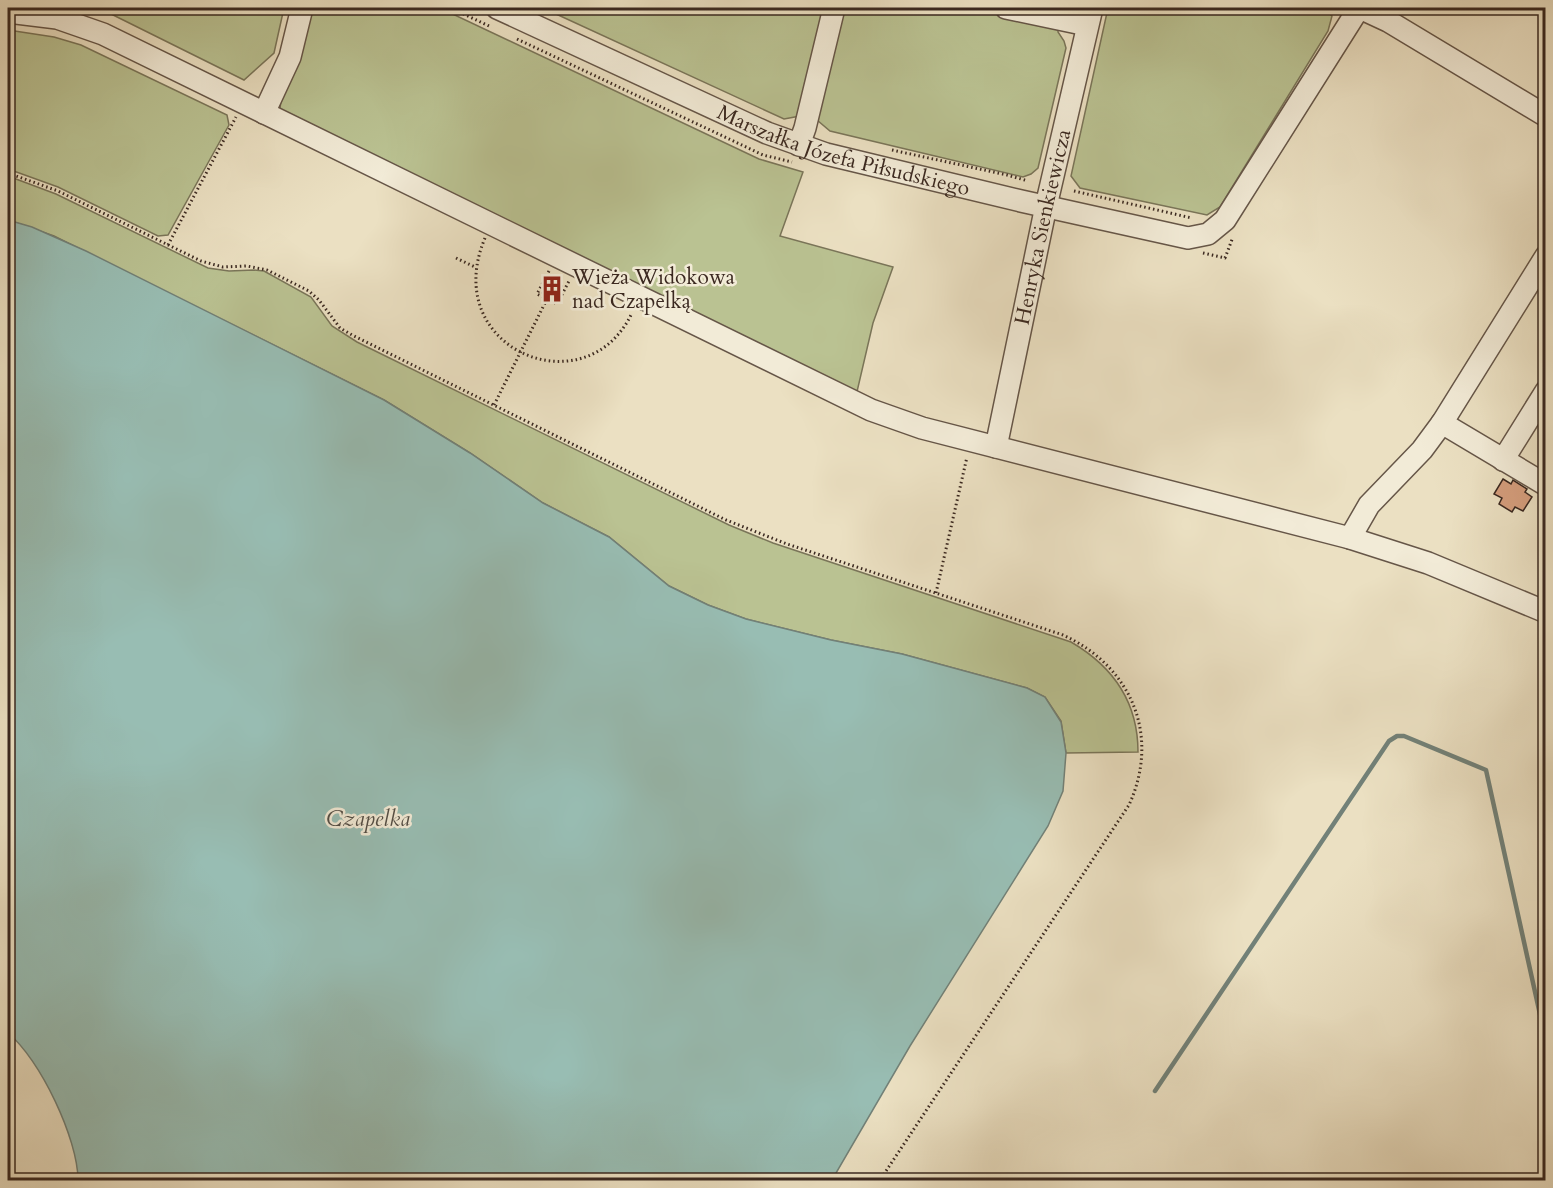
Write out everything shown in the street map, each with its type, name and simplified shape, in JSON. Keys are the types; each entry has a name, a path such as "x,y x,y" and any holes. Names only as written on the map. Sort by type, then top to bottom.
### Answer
{"street":[{"path":"264,113 290,57 302,8"},
{"name":"Marszałka Józefa Piłsudskiego","path":"497,8 767,133 826,154 1188,238 1201,226"},
{"path":"798,145 805,128 834,8"},
{"path":"1006,8 1089,16"},
{"path":"1201,226 1226,220 1360,8 1388,21 1545,116"},
{"path":"8,12 57,18 103,34 870,410 922,428 1350,538 1428,562 1545,612"},
{"name":"Henryka Sienkiewicza","path":"996,447 1046,206 1089,16"},
{"path":"1350,538 1369,505 1422,450 1442,423 1545,256"},
{"path":"1503,460 1545,391"},
{"path":"1442,423 1545,485"}],"path":[{"path":"168,245 237,116"},
{"path":"885,148 1007,175 1028,182"},
{"path":"8,173 58,191 214,266 257,267 267,270 309,291 319,300 340,328 352,335 739,525 787,544 1063,635 1098,656 1120,680 1132,701 1141,731 1142,761 1135,792 1129,805 880,1180"},
{"path":"1074,191 1201,226"},
{"path":"1194,251 1225,258 1235,230"},
{"path":"485,238 476,267 475,290 482,313 495,334 520,352 549,361 585,356 607,345 616,337 633,311"},
{"path":"456,258 476,267"},
{"path":"550,269 537,294 557,304 570,279"},
{"path":"494,405 547,299"},
{"path":"936,593 967,456"}],"green space":[{"path":"99,8 284,8 274,53 244,80"},
{"path":"310,8 440,8 759,159 803,172 780,236 893,267 873,323 856,396 286,117 280,108 282,94"},
{"path":"543,8 827,8 800,116 784,119"},
{"path":"843,8 969,8 1058,28 1066,48 1038,168 1023,177 830,131 817,120"},
{"path":"1108,8 1323,8 1332,16 1328,31 1220,207 1207,215 1080,188 1071,176"},
{"path":"8,30 54,37 81,45 227,115 229,125 168,235 158,236 58,187 8,169"},
{"path":"8,176 56,194 208,268 229,271 264,271 311,297 332,326 357,342 729,525 773,543 1071,642 1100,663 1121,688 1134,717 1138,752 1066,753 1061,721 1045,697 1027,688 902,654 831,640 746,619 708,605 669,586 609,537 543,503 470,453 384,400 54,236 8,220"}],"water":[{"name":"Czapelka","path":"8,220 32,227 86,251 384,400 470,453 543,503 609,537 669,586 708,605 746,619 831,640 902,654 1027,688 1045,697 1061,722 1066,753 1063,791 1048,826 910,1046 832,1180 78,1180 72,1143 55,1101 32,1061 8,1033"}],"building":[{"name":"Wieża Widokowa nad Czapelką","path":"549,279 562,286 555,300 542,293"},
{"path":"1503,479 1511,484 1513,480 1527,489 1525,492 1532,497 1523,511 1515,507 1512,512 1499,504 1502,498 1494,494"}],"waterway":[{"path":"1155,1091 1389,741 1397,736 1404,736 1486,770 1545,1037"}],"place":[{"name":"Wieża Widokowa nad Czapelką","path":"552,289"}]}
